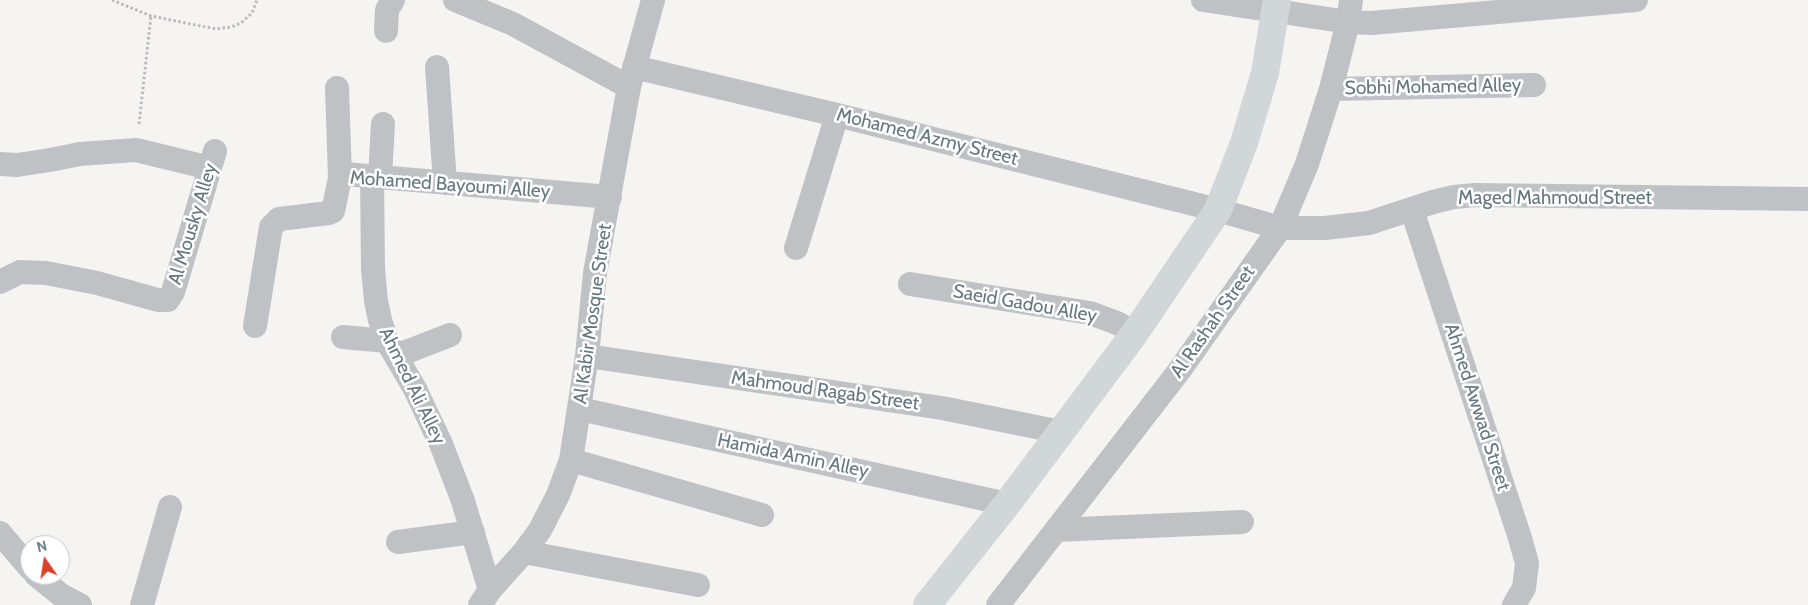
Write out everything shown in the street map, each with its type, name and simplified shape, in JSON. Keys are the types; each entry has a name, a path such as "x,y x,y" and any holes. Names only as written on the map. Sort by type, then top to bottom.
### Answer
{"main road":[{"path":"927,605 1135,333 1218,210 1244,143 1264,73 1277,6"}],"street":[{"path":"386,31 387,10 393,0"},
{"name":"Mohamed Azmy Street","path":"455,0 632,77 837,115 1218,210"},
{"name":"Al Kabir Mosque Street","path":"485,597 524,552 540,530 558,495 571,460 580,409 596,273 632,77 652,0"},
{"path":"1203,0 1349,11 1395,22 1636,0"},
{"name":"Al Rashah Street","path":"998,605 1179,371 1280,228 1307,164 1331,89 1349,11"},
{"path":"437,67 446,183"},
{"name":"Sobhi Mohamed Alley","path":"1331,89 1534,85"},
{"path":"337,88 340,178"},
{"path":"796,248 837,115"},
{"name":"Ahmed Ali Alley","path":"383,124 376,177 373,269 380,320 391,348 415,389 441,444 464,501 473,532 485,597"},
{"path":"0,164 17,165 80,154 136,150"},
{"name":"Al Mousky Alley","path":"0,282 20,272 46,273 97,283 158,300 168,300 173,292 212,160 136,150"},
{"name":"Mohamed Bayoumi Alley","path":"255,326 271,227 279,219 333,211 340,178 349,174 610,197"},
{"name":"Maged Mahmoud Street","path":"1218,210 1280,228 1324,228 1360,224 1454,197 1475,195 1808,199"},
{"name":"Ahmed Awwad Street","path":"1412,210 1527,563 1524,588 1514,605"},
{"name":"Saeid Gadou Alley","path":"910,284 1090,314 1110,320 1135,333"},
{"path":"344,337 391,348 450,335"},
{"name":"Mahmoud Ragab Street","path":"587,356 942,408 1061,432"},
{"name":"Hamida Amin Alley","path":"580,409 1006,504"},
{"path":"571,460 762,515"},
{"path":"142,605 170,506"},
{"path":"1056,530 1242,522"},
{"path":"398,542 473,532"},
{"path":"0,533 20,556"},
{"path":"524,552 698,585"},
{"path":"48,585 61,595 80,605"}],"path":[{"path":"112,0 151,16 216,29 231,28 241,22 252,13 257,0"},
{"path":"136,150 151,16"}]}
